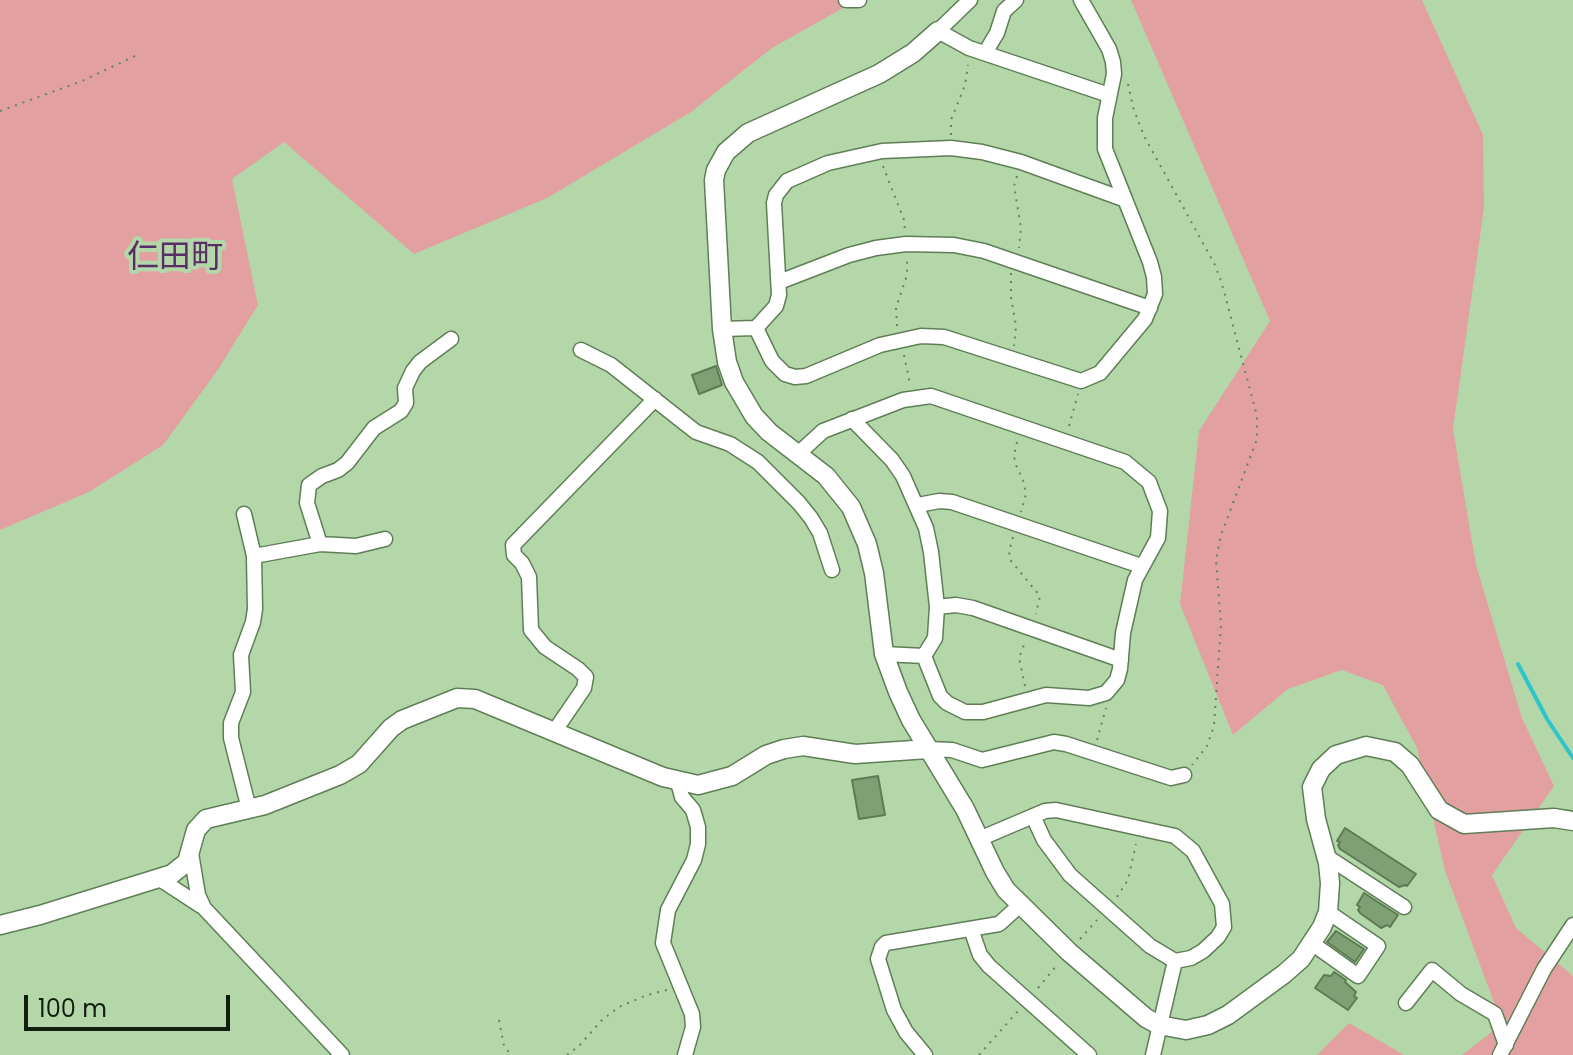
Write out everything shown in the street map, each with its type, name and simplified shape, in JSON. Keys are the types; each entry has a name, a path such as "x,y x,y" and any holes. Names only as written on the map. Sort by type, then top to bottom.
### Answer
{"street":[{"path":"846,0 859,0"},
{"path":"970,0 897,64 748,133 726,152 714,180 722,329 727,362 743,400 769,432 799,453 840,491 860,525 874,573 884,654 898,692 965,809 995,872 1019,906 1123,999 1159,1025 1186,1030 1208,1025 1228,1015 1284,974 1313,944 1328,912 1330,883 1312,787 1328,761 1357,747 1385,748 1404,758 1431,801 1456,821 1473,825 1554,818 1573,821"},
{"path":"985,53 997,33 1004,11 1016,0"},
{"path":"756,328 772,361 785,374 795,377 806,376 900,339 921,336 944,337 1081,381 1100,373 1138,329 1155,294 1150,262 1105,149 1105,118 1114,74 1109,49 1081,0"},
{"path":"938,31 969,48 1109,95"},
{"path":"722,329 756,328 776,306 779,282 774,203 787,181 828,163 856,155 951,148 1021,162 1123,199"},
{"path":"779,282 876,248 906,244 954,245 984,251 1150,308"},
{"path":"320,544 307,503 309,485 347,463 374,428 401,411 406,403 405,388 413,371 451,339"},
{"path":"581,350 611,365 696,432 730,444 758,462 811,518 820,533 832,570"},
{"path":"799,453 816,435 852,419 913,397 940,397 1125,462 1149,482 1158,500 1160,529 1154,547 1141,566 1127,607 1117,680 1106,693 1089,698 1055,694 974,713 956,708 940,696 924,656"},
{"path":"554,732 584,688 586,677 535,637 530,623 529,577 514,555 513,545 655,399"},
{"path":"852,419 892,460 918,505 931,552 937,607 935,638 924,656"},
{"path":"918,505 952,502 1141,566"},
{"path":"244,514 254,556 253,622 241,655 243,692 231,723 231,738 249,809"},
{"path":"254,556 320,544 356,546 385,539"},
{"path":"937,607 965,606 1121,660"},
{"path":"884,654 924,656"},
{"path":"204,908 196,885 191,853 196,830 206,819 249,809 340,775 359,764 402,720 457,698 475,699 678,782 698,785 732,776 766,755 803,746 855,754 952,750 982,760 1054,742 1171,778 1184,775"},
{"path":"678,782 682,797 693,810 698,827 698,844 694,860 668,910 663,943 692,1014 693,1027 685,1055"},
{"path":"979,839 1033,816 1045,811 1067,811 1175,836 1193,851 1222,904 1224,927 1218,937 1191,958 1175,961 1150,946 1056,860 1033,816"},
{"path":"0,925 158,878 180,869 191,853"},
{"path":"1326,856 1404,907"},
{"path":"158,878 204,908 342,1055"},
{"path":"925,1055 906,1032 894,1010 878,959 879,952 886,943 999,924 1019,906"},
{"path":"1313,944 1358,976 1378,946 1328,912"},
{"path":"1503,1050 1544,969 1573,925"},
{"path":"971,929 980,955 989,966 1089,1055"},
{"path":"1153,1055 1175,961"},
{"path":"1406,1003 1432,970 1461,994 1495,1014 1503,1050"}],"path":[{"path":"951,148 951,120 965,85 969,48"},
{"path":"0,111 82,81 135,56"},
{"path":"1129,87 1144,136 1215,265 1257,416 1257,439 1221,535 1216,560 1221,625 1211,737 1184,775"},
{"path":"900,339 913,397"},
{"path":"1065,441 1081,381"},
{"path":"1023,426 1014,455 1026,494 1009,556 1040,596 1019,658 1029,699"},
{"path":"1093,753 1108,702"},
{"path":"567,1055 619,1007 647,995 681,987"},
{"path":"499,1020 504,1046 511,1055"}],"shaded area":[{"path":"0,0 857,0 772,48 691,112 547,198 414,254 284,142 232,179 258,305 217,371 163,445 89,492 0,530"},
{"path":"1131,0 1422,0 1483,135 1484,208 1453,429 1476,565 1522,718 1554,786 1492,875 1516,928 1573,976 1573,1055 1462,1055 1502,1024 1445,871 1417,748 1383,685 1342,670 1288,689 1233,735 1180,604 1199,431 1270,321"},
{"path":"1349,1023 1404,1055 1317,1055"}],"building":[{"path":"716,366 722,385 699,394 692,375"},
{"path":"878,776 885,815 859,819 852,780"},
{"path":"1345,828 1416,874 1407,886 1399,887 1340,849 1340,842 1337,841"},
{"path":"1364,893 1398,915 1390,927 1381,928 1360,913 1357,905"},
{"path":"1336,931 1364,949 1355,962 1327,942"},
{"path":"1334,972 1356,992 1354,996 1357,998 1348,1010 1315,988 1324,975 1331,976"}],"waterway":[{"path":"1518,664 1547,719 1573,758"}],"district":[{"name":"仁田町","path":"175,259"}]}
